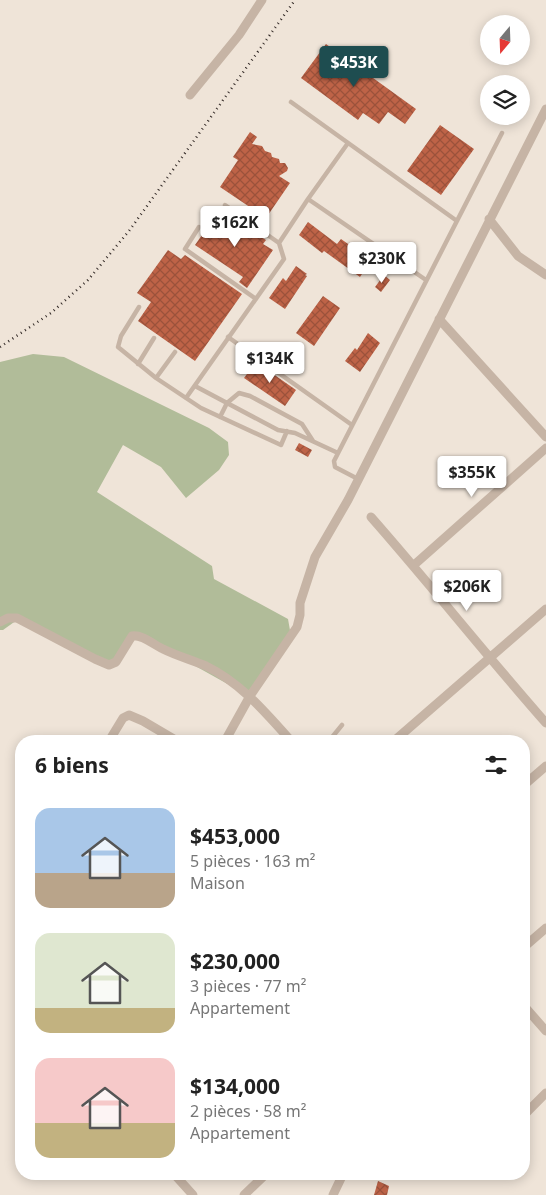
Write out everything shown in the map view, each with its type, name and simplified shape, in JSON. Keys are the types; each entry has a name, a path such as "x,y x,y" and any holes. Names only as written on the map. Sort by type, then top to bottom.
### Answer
{"street":[{"path":"190,95 239,35 262,0"},
{"path":"228,735 250,696 296,627 300,615 300,603 315,557 358,479 546,109"},
{"path":"489,219 518,256 546,275"},
{"path":"439,318 546,437"},
{"path":"414,565 546,448"},
{"path":"371,517 414,565 488,658 546,723"},
{"path":"401,735 546,609"},
{"path":"0,622 8,618 17,618 109,665 116,662 132,636 139,636 164,650 207,666 250,696 286,735"},
{"path":"113,735 123,718 130,715 167,735"},
{"path":"530,779 546,766"},
{"path":"530,942 546,928"},
{"path":"530,1013 546,1031"},
{"path":"530,1109 546,1093"},
{"path":"179,1180 193,1195"},
{"path":"244,1195 260,1180"},
{"path":"333,1195 340,1180"}],"lane":[{"path":"291,102 457,221"},
{"path":"358,479 335,467 334,461 502,133"},
{"path":"279,243 348,143"},
{"path":"308,199 426,280"},
{"path":"186,398 284,259 279,243 225,205"},
{"path":"199,227 185,249 256,299"},
{"path":"139,307 121,336 118,347 138,364 186,398 220,417 281,445 287,432"},
{"path":"138,364 154,338"},
{"path":"228,338 352,425"},
{"path":"156,378 175,352"},
{"path":"194,386 278,430 296,433 338,453"},
{"path":"220,417 227,403 239,393 250,396 302,424 314,442"},
{"path":"334,735 342,725"}],"green space":[{"path":"33,354 64,357 209,428 228,442 229,455 219,470 186,498 161,467 123,445 97,492 212,566 214,579 288,619 291,636 249,696 138,634 117,666 17,620 3,630 0,630 0,362"}],"building":[{"path":"326,44 416,109 405,124 388,112 379,124 363,113 358,120 301,78"},
{"path":"440,125 474,149 441,195 407,171"},
{"path":"250,132 257,137 252,144 262,146 265,151 271,153 272,157 279,159 280,163 285,163 288,168 287,171 279,176 290,183 266,218 220,187 238,160 233,157"},
{"path":"218,212 229,220 231,217 238,222 236,225 254,237 256,234 266,240 263,244 273,250 247,288 239,282 243,277 195,245"},
{"path":"308,222 337,244 341,239 371,260 360,277 324,251 322,253 299,235"},
{"path":"168,250 181,259 185,255 242,294 195,361 138,321 151,302 137,293"},
{"path":"296,266 307,276 285,309 269,298 283,278 286,281"},
{"path":"384,275 390,280 381,292 375,287"},
{"path":"323,296 340,308 314,346 296,333"},
{"path":"368,333 380,343 360,372 345,361 355,348 357,350"},
{"path":"256,362 296,390 285,406 244,378"},
{"path":"299,443 312,450 308,457 295,450"},
{"path":"378,1181 389,1186 387,1195 374,1195"}],"railway":[{"path":"0,347 51,313 88,280 129,231 295,0"}]}
